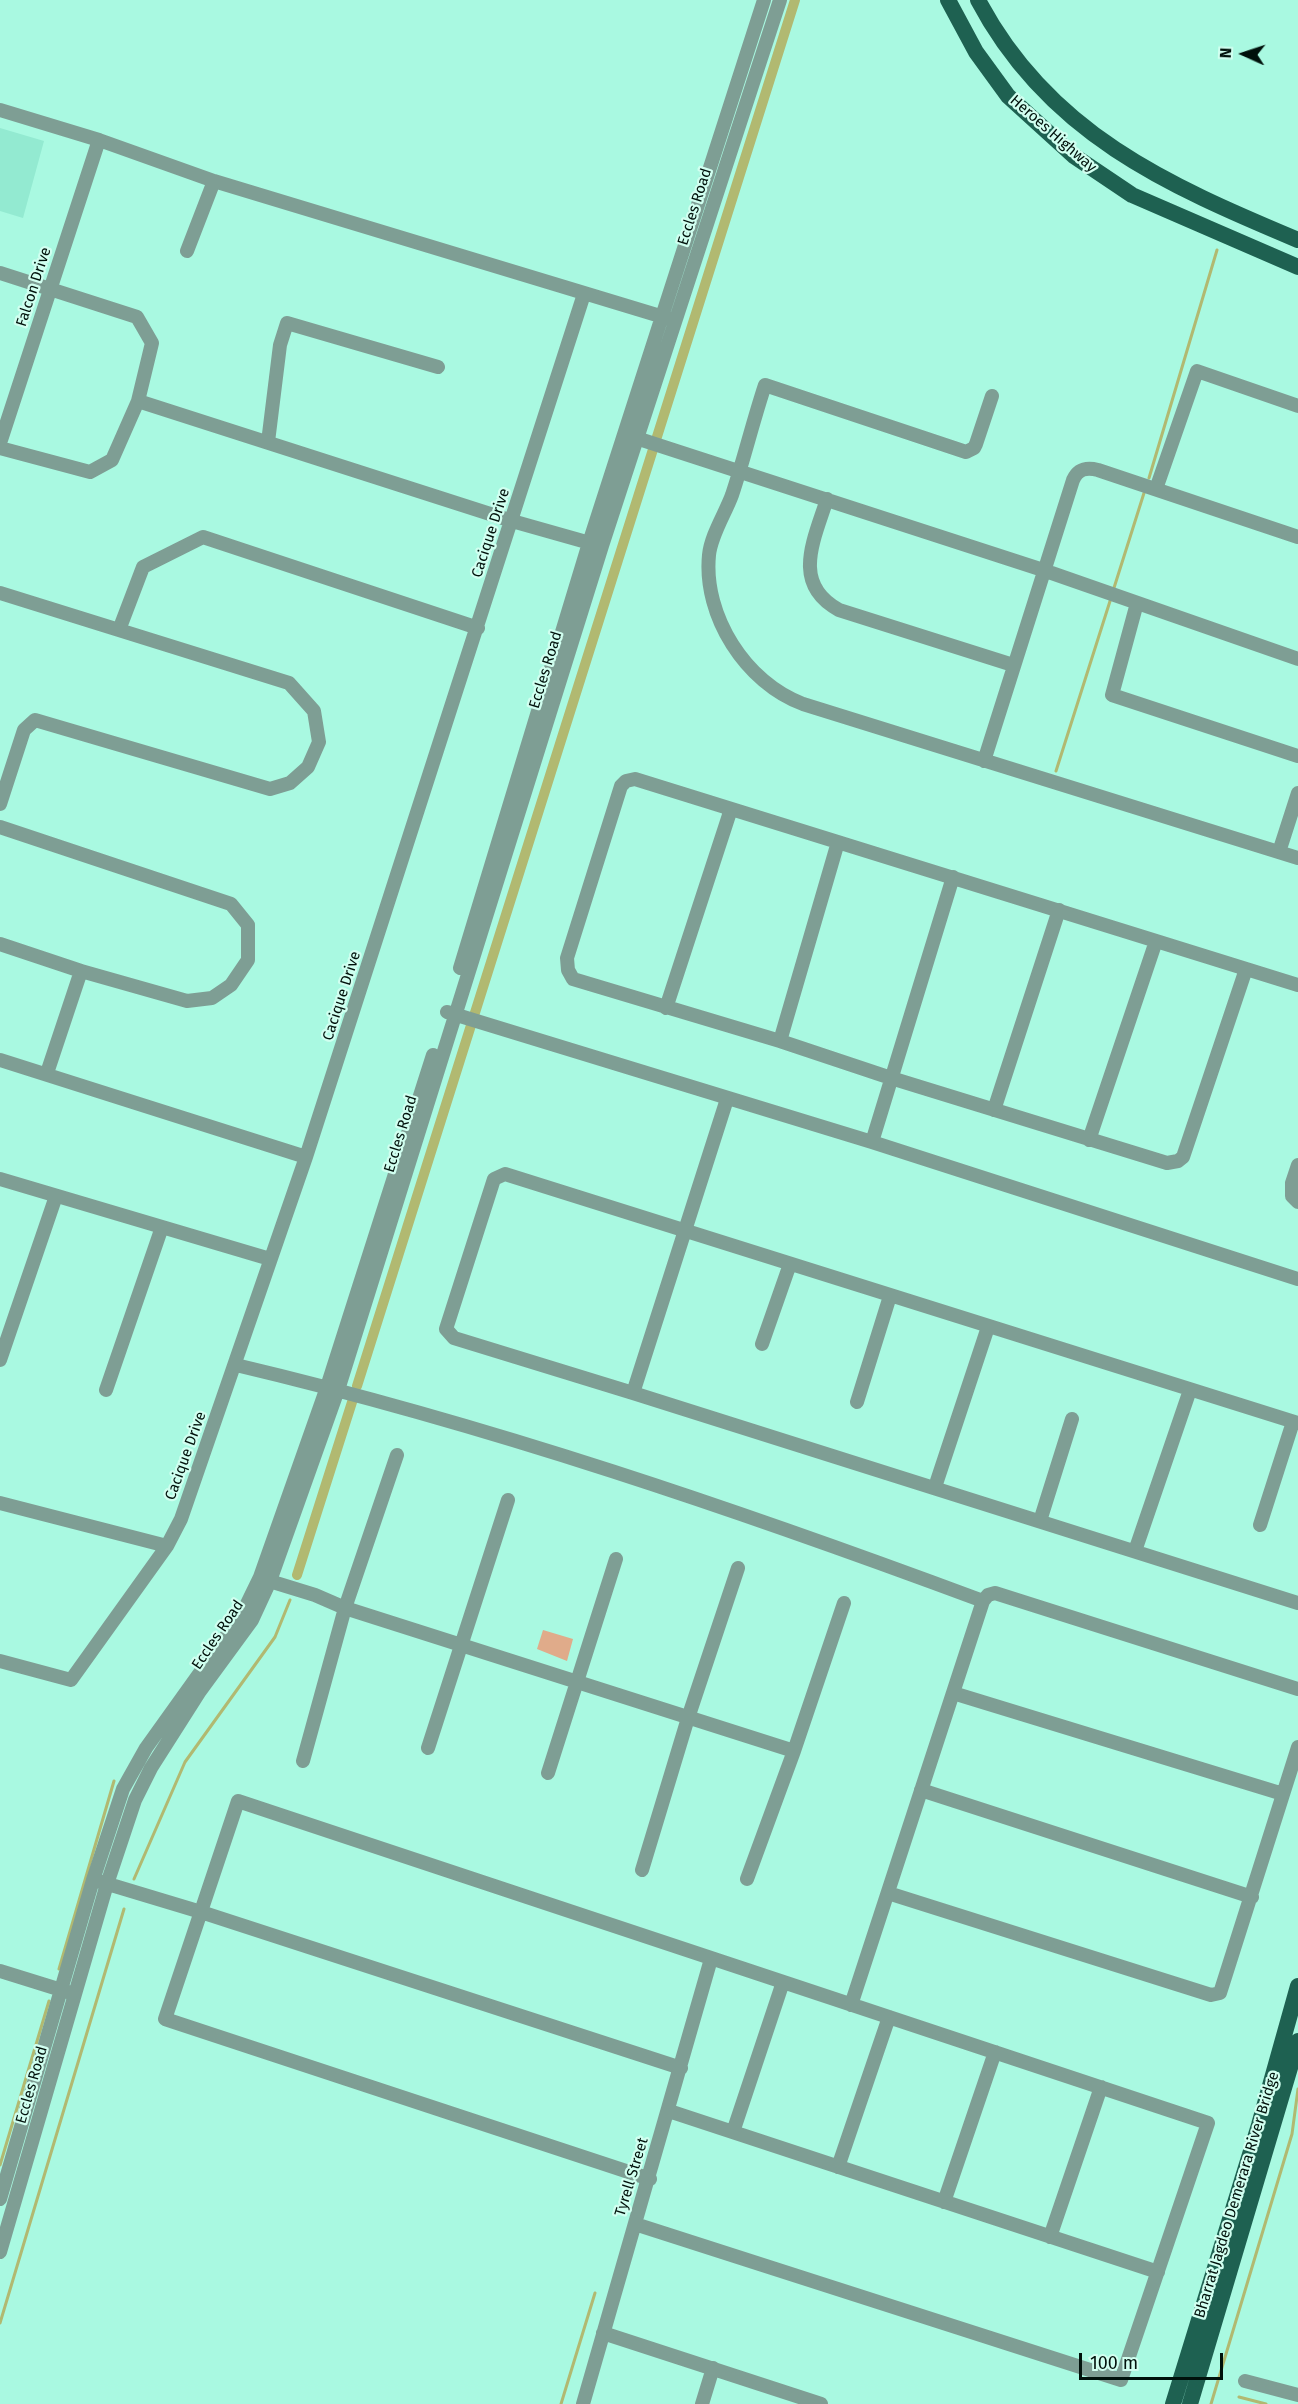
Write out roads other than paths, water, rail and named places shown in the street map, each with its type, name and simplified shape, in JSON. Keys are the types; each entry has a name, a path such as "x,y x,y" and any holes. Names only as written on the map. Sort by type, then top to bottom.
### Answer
{"main road":[{"name":"Heroes Highway","path":"948,0 976,52 1008,96 1074,156 1132,195 1298,267"},
{"name":"Heroes Highway","path":"978,0 993,28 1026,70 1081,126 1150,172 1212,204 1298,240"},
{"name":"Bharrat Jagdeo Demerara River Bridge","path":"1173,2404 1259,2125 1298,1986"},
{"name":"Bharrat Jagdeo Demerara River Bridge","path":"1190,2404 1298,2041"}],"street":[{"name":"Eccles Road","path":"0,2252 100,1882 151,1768 200,1691 252,1620 332,1388 451,1013 595,545 669,319 764,0"},
{"name":"Eccles Road","path":"669,319 780,0"},
{"path":"0,110 99,140 214,181 669,319"},
{"name":"Falcon Drive","path":"0,445 99,140"},
{"path":"187,251 214,181"},
{"path":"0,273 137,317 152,343 138,401 112,460 90,472 0,445"},
{"name":"Cacique Drive","path":"0,1661 71,1680 167,1546 181,1519 306,1158 584,294"},
{"path":"268,442 280,345 287,323 438,367"},
{"path":"1156,489 1197,371 1298,406"},
{"path":"992,396 976,444 974,448 966,452 765,385 733,492 709,552 712,595 720,621 738,653 776,690 790,699 1298,858"},
{"path":"138,401 512,521 595,545"},
{"path":"632,436 1043,570 1298,659"},
{"path":"984,760 1073,480 1081,470 1089,468 1298,537"},
{"path":"827,499 809,561 814,587 822,597 839,610 1013,665"},
{"path":"119,630 143,567 203,537 478,628"},
{"path":"0,593 289,683 314,711 319,742 308,767 290,783 270,789 35,720 24,730 0,804"},
{"path":"1137,603 1112,695 1298,756"},
{"path":"1246,969 1183,1157 1178,1161 1167,1163 891,1078 780,1041 573,979 568,970 567,958 621,786 626,781 635,779 1298,985"},
{"path":"1279,852 1298,793"},
{"path":"666,1008 730,809"},
{"path":"0,827 231,904 248,925 248,960 231,985 212,998 187,1001 81,971 0,944"},
{"path":"780,1041 838,842"},
{"path":"872,1142 953,877"},
{"path":"994,1110 1059,910"},
{"path":"1089,1140 1156,941"},
{"path":"47,1073 81,971"},
{"path":"451,1013 872,1142 1298,1279"},
{"path":"0,1060 47,1073 306,1158"},
{"path":"633,1393 727,1099"},
{"path":"1298,1166 1292,1183 1292,1196 1298,1202"},
{"path":"1260,1525 1295,1423 505,1174 500,1174 494,1179 446,1329 454,1338 935,1487 1298,1603"},
{"path":"0,1179 270,1259"},
{"path":"0,1360 56,1196"},
{"path":"106,1390 162,1227"},
{"path":"762,1344 790,1263"},
{"path":"857,1402 890,1296"},
{"path":"935,1487 988,1327"},
{"path":"236,1365 332,1388 591,1466 779,1527 983,1600"},
{"path":"1135,1551 1190,1390"},
{"path":"1040,1521 1072,1419"},
{"path":"303,1761 345,1608 397,1455"},
{"path":"428,1748 508,1500"},
{"path":"0,1503 167,1546"},
{"path":"548,1773 616,1559"},
{"path":"642,1870 688,1718 738,1568"},
{"path":"265,1579 315,1595 345,1608 794,1751"},
{"path":"851,2005 952,1692 983,1600 988,1595 995,1593 1298,1689"},
{"path":"747,1879 794,1751 844,1603"},
{"path":"952,1692 1283,1794"},
{"path":"888,1893 1211,1995 1220,1994 1298,1747"},
{"path":"921,1790 1252,1897"},
{"path":"635,2224 1121,2380 1208,2123 238,1801 165,2019 650,2179"},
{"path":"100,1882 201,1912 681,2068"},
{"name":"Tyrell Street","path":"583,2404 650,2179 711,1959"},
{"path":"0,1971 69,1992"},
{"path":"733,2132 783,1982"},
{"name":"Eccles Road","path":"0,2199 69,1992"},
{"path":"838,2167 890,2017"},
{"path":"944,2202 995,2052"},
{"path":"1050,2237 1101,2088"},
{"path":"669,2110 1158,2272"},
{"path":"603,2333 821,2404"},
{"path":"702,2404 713,2368"},
{"path":"1245,2381 1298,2395"}],"waterway":[{"path":"357,1386 795,0"},
{"path":"1149,478 1217,250"},
{"path":"1113,591 1144,493"},
{"path":"1056,771 1111,598"},
{"path":"297,1575 353,1399"},
{"path":"134,1879 185,1762 275,1637 290,1600"},
{"path":"59,1969 114,1781"},
{"path":"0,2323 124,1909"},
{"path":"0,2165 49,2001"},
{"path":"1211,2404 1292,2134 1298,2089"},
{"path":"561,2404 595,2293"},
{"path":"1239,2397 1266,2404"}]}
